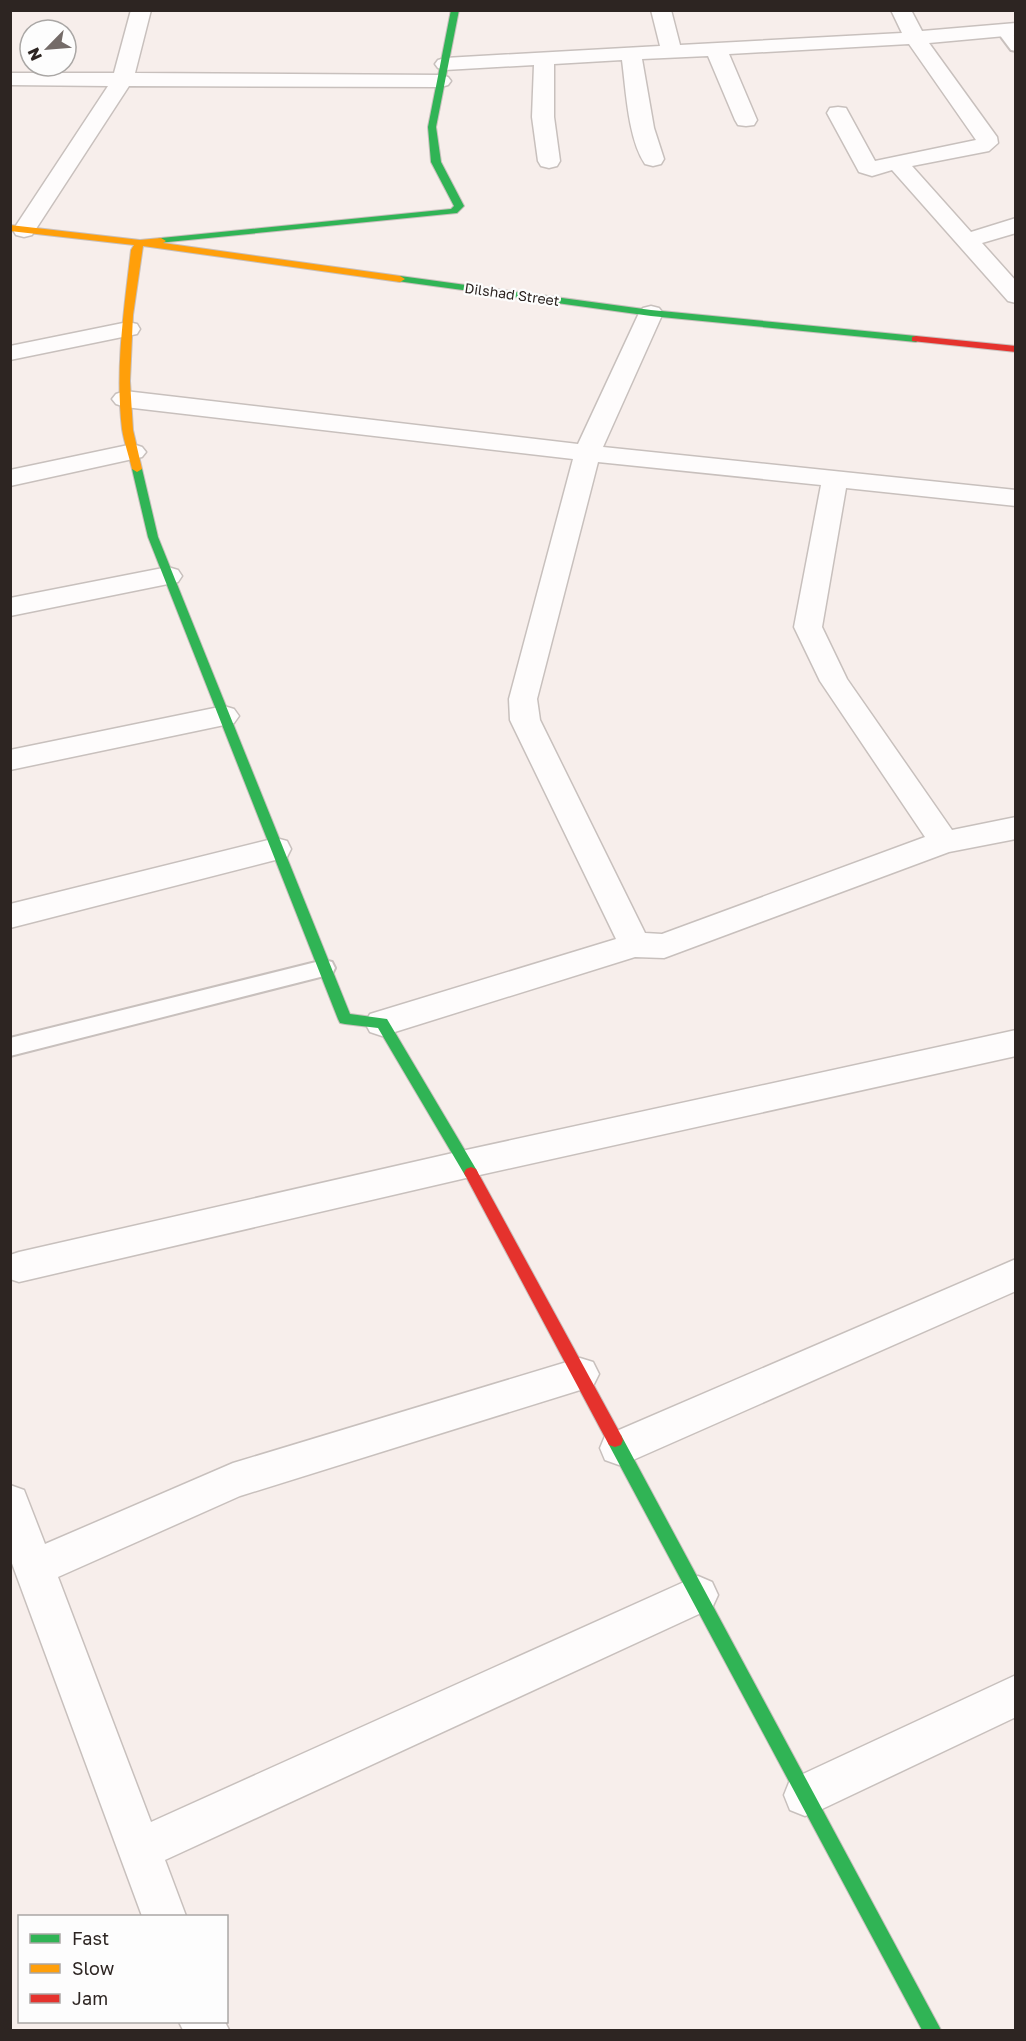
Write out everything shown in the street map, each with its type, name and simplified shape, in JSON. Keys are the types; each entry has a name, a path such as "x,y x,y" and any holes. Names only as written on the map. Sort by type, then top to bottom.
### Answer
{"street":[{"path":"17,229 123,79 141,10"},
{"path":"455,10 432,127 436,162 459,206 454,211 140,243 136,250 128,329 125,399 127,427 153,537 345,1019 382,1023 635,945 664,946 944,842 1016,828"},
{"path":"661,10 671,50"},
{"path":"838,113 867,167 872,169 981,146 987,142 986,137 915,38 901,10"},
{"path":"10,79 443,73 544,60 671,50 1011,35"},
{"path":"716,49 746,120"},
{"path":"631,54 643,128 653,159"},
{"path":"544,60 543,117 549,161"},
{"path":"897,162 1016,296"},
{"path":"965,241 1016,225"},
{"name":"Dilshad Street","path":"17,229 140,243 651,313 1016,348"},
{"path":"635,945 525,720 523,699 587,453 651,313"},
{"path":"10,353 128,329"},
{"path":"125,399 587,453 1016,498"},
{"path":"10,478 133,453"},
{"path":"835,478 808,627 834,681 944,842"},
{"path":"10,607 168,576"},
{"path":"10,760 224,716"},
{"path":"10,916 276,849"},
{"path":"382,1023 466,1164 932,2031"},
{"path":"19,1267 466,1164 1016,1043"},
{"path":"619,1449 1016,1274"},
{"path":"34,1568 233,1481 580,1374"},
{"path":"10,1503 163,1915"},
{"path":"139,1850 698,1595"},
{"path":"805,1795 1016,1695"}],"lane":[{"path":"10,1047 324,968"}],"traffic: fast":[{"path":"161,241 454,211 459,206 436,162 432,127 455,10"},
{"path":"400,279 651,313 916,339"},
{"path":"137,469 153,537 345,1019 382,1023 471,1173"},
{"path":"615,1440 932,2030"}],"traffic: slow":[{"path":"10,228 140,243 400,279"},
{"path":"137,469 130,441 125,403 125,359 131,293 136,250 140,243 161,241"}],"traffic: jam":[{"path":"916,339 1016,349"},
{"path":"471,1173 615,1440"}]}
